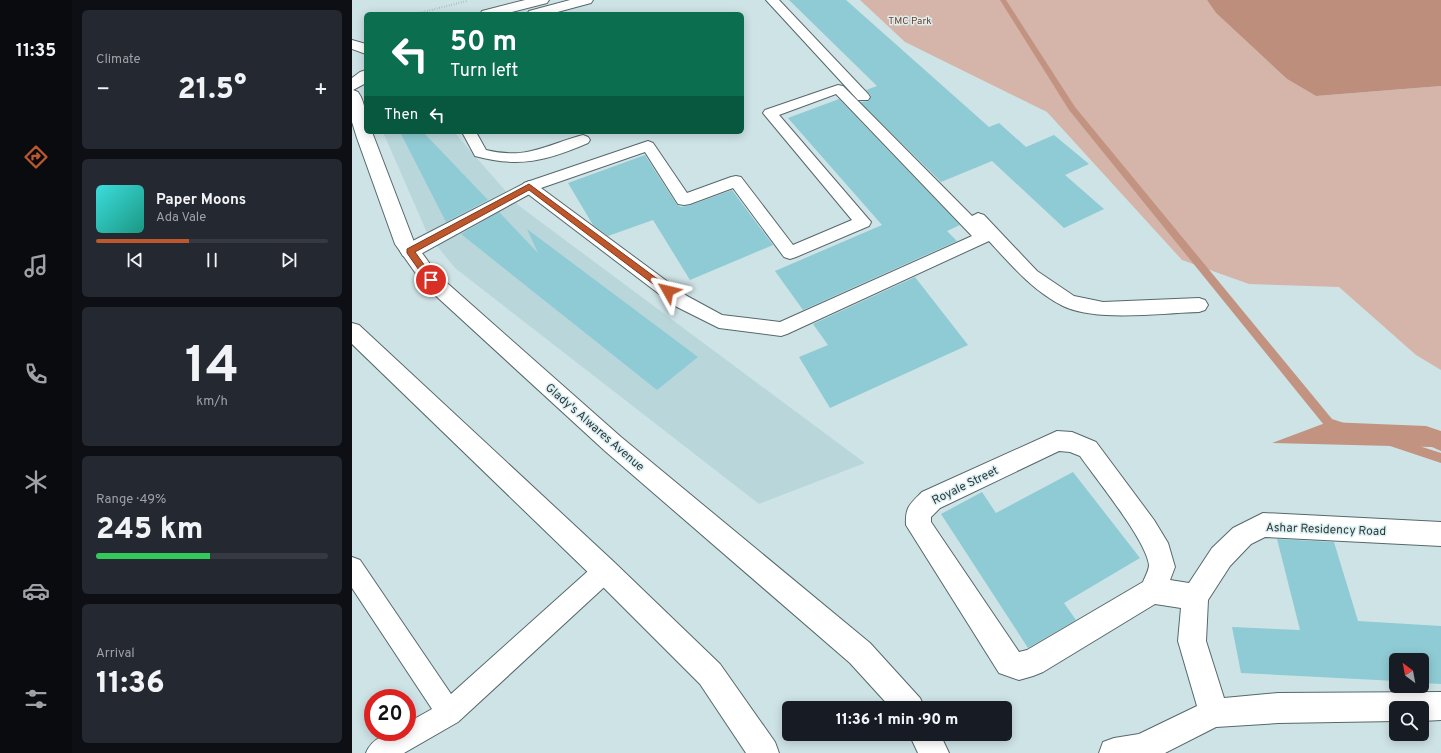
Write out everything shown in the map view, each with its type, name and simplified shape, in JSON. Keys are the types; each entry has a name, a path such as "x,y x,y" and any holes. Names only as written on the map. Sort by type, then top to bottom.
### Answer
{"main road":[{"path":"495,12 542,0"},
{"path":"541,12 581,1"},
{"path":"352,86 364,77"},
{"name":"Glady's Alwares Avenue","path":"352,95 365,138 405,244 431,280 613,444 860,653 904,701"},
{"path":"410,251 529,187"},
{"path":"352,331 605,571 710,674 764,753"},
{"name":"Royale Street","path":"1057,441 1072,442 1088,449 1145,528 1159,552 1162,567 1153,591 1033,662 1019,666 1009,663 919,525 918,513 931,500 1057,441"},
{"name":"Ashar Residency Road","path":"1214,713 1192,641 1195,597 1220,557 1242,536 1262,525 1441,534"},
{"path":"1153,591 1195,597"},
{"path":"1135,752 1214,713 1278,708 1441,706"},
{"path":"928,741 934,753"}],"lane":[{"path":"529,187 681,301 719,321 781,329 983,238 844,86 772,0"},
{"path":"529,187 648,146 684,200 736,181 790,253 864,222 770,113 844,86"},
{"path":"844,86 1031,275 1069,301 1103,309 1199,305"},
{"path":"469,134 480,153 497,158 534,157 583,140"},
{"path":"352,568 450,712"},
{"path":"379,753 450,712 605,571"}],"path":[{"path":"423,12 471,0"}],"shaded area":[{"path":"1207,0 1441,0 1441,86 1316,96 1287,79 1216,13"},
{"path":"384,134 456,134 518,205 865,463 759,504 455,268 428,235"},
{"path":"1328,422 1426,426 1441,431 1441,451 1432,447 1272,443"}],"green space":[{"name":"TMC Park","path":"860,0 1207,0 1216,13 1287,79 1316,96 1441,86 1441,370 1416,355 1339,287 1249,284 1182,260 1047,112 905,42"}],"building":[{"path":"789,0 846,0 989,127 999,123 1026,147 1054,135 1089,164 1065,175 1104,209 1064,228 992,161 941,182 860,102 869,101 871,96 866,90 877,86"},
{"path":"839,99 960,225 947,231 957,241 803,310 775,271 882,225 788,118"},
{"path":"401,134 425,134 488,200 446,222"},
{"path":"645,155 677,205 681,207 691,205 732,190 773,245 690,280 653,220 608,236 593,225 568,183"},
{"path":"499,212 538,253 527,229 698,357 657,390 461,234"},
{"path":"915,277 968,345 830,408 799,357 828,345 813,324"},
{"path":"1073,472 1140,558 1064,603 1076,620 1028,648 941,514 982,492 996,513"},
{"path":"1277,539 1334,542 1358,621 1441,626 1441,684 1429,683 1429,653 1389,653 1389,681 1241,673 1232,627 1300,630"}],"waterway":[{"path":"1003,0 1072,108 1328,422 1340,426"},
{"path":"1391,442 1441,458"}],"route":[{"path":"431,280 410,251 529,187 668,291"}]}
